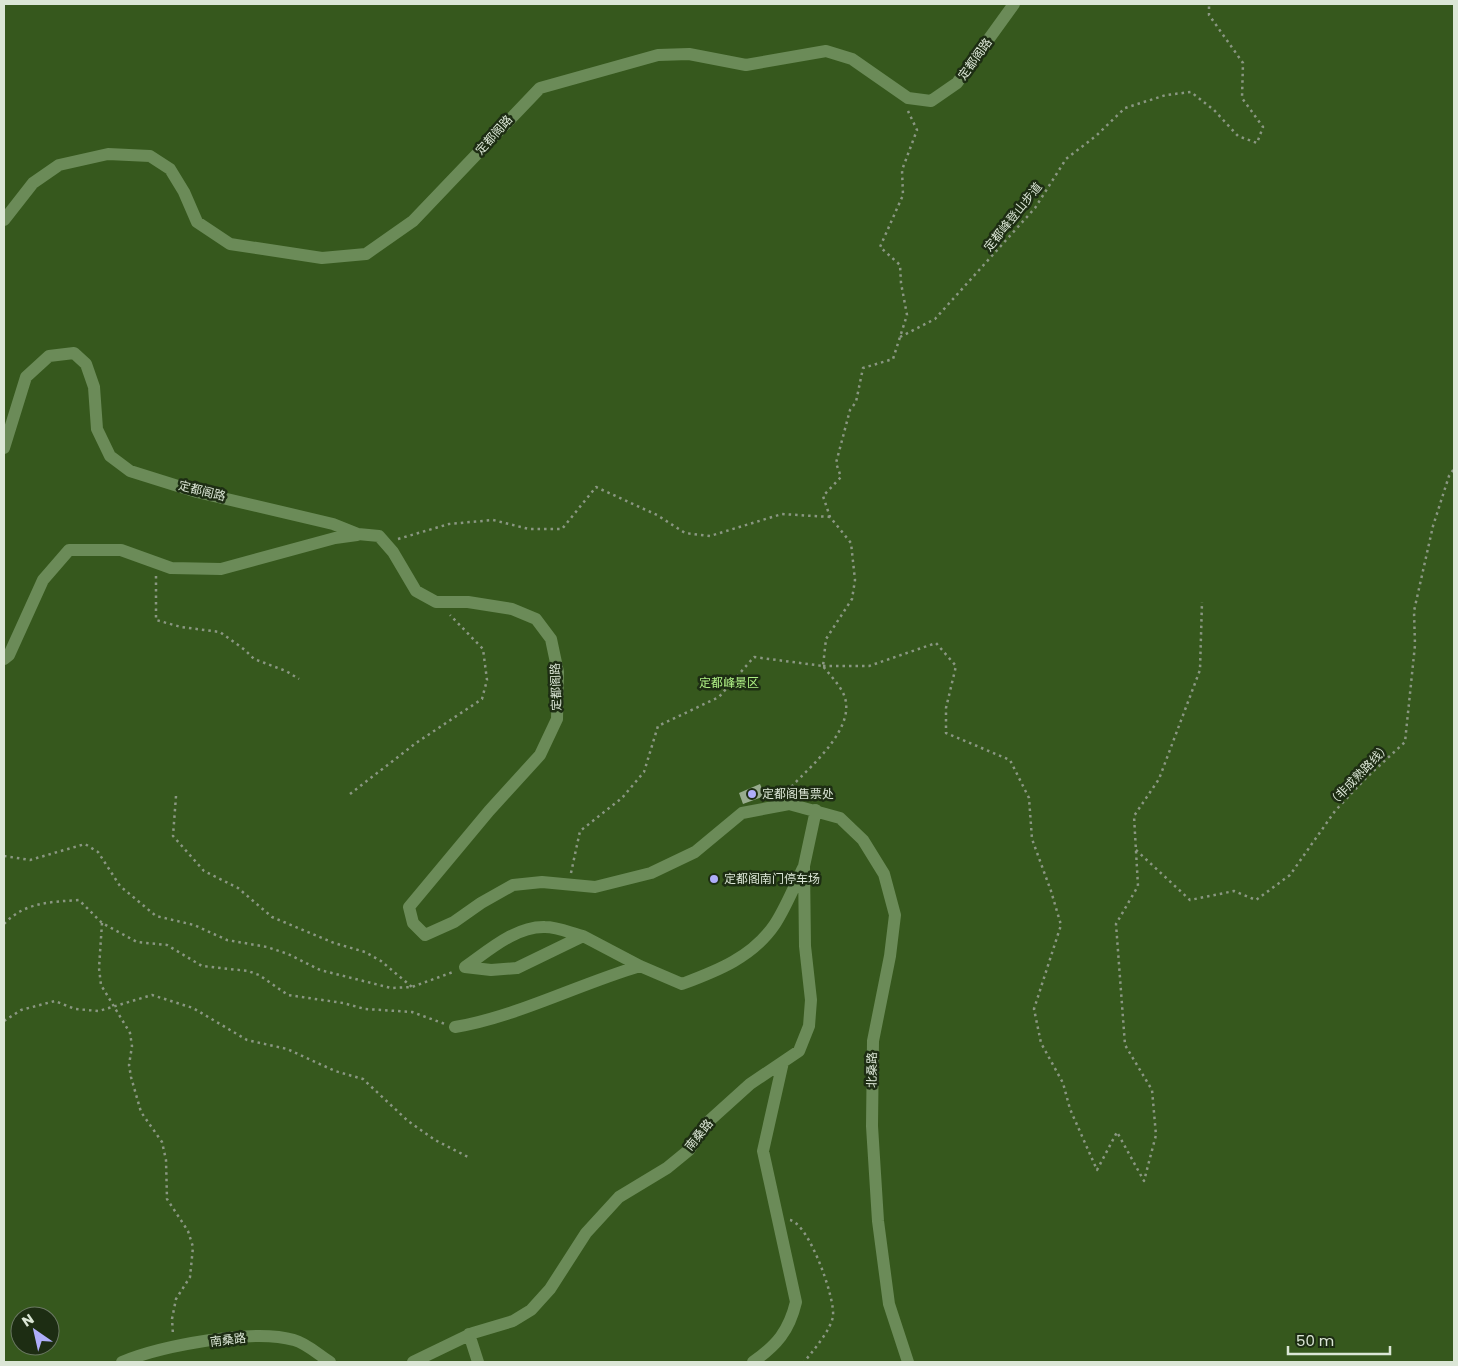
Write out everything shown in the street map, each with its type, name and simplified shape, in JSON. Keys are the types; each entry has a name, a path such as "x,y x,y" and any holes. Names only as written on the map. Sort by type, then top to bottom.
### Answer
{"street":[{"name":"定都阁路","path":"4,220 33,183 59,165 108,154 150,156 170,169 184,192 197,222 230,244 322,258 366,254 412,222 540,88 658,55 689,54 746,65 826,51 852,59 908,98 932,101 957,83 1014,4"},
{"name":"定都阁路","path":"4,448 26,377 49,356 74,353 86,364 94,387 97,429 110,456 130,471 198,492 316,519 358,534 379,536 384,542"},
{"path":"4,659 9,656 43,580 69,550 121,550 171,568 221,568 335,538 358,534"},
{"path":"384,542 393,552 416,591 436,602"},
{"name":"定都阁路","path":"436,602 468,602 512,609 536,619 552,639 558,672 557,720 540,755 489,811 409,907 413,923 425,935 454,922 481,903 513,885 542,882 595,887 651,873 695,852 742,814 789,804 816,810"},
{"name":"南桑路","path":"413,1362 469,1334 513,1321 531,1310 550,1290 586,1233 619,1197 667,1168 689,1150 709,1121 750,1084 799,1051 809,1026 811,1000 805,946 804,866 816,810"},
{"name":"北桑路","path":"816,810 840,818 863,840 884,874 895,915 890,956 873,1041 872,1126 878,1221 889,1304 908,1362"},
{"path":"464,967 496,945 522,932 544,927 583,936 640,966 682,984 720,970 744,956 774,925 804,866"},
{"path":"464,967 492,970 517,968 583,936"},
{"path":"455,1027 479,1023 604,976 640,966"},
{"path":"752,1362 773,1348 792,1319 796,1302 763,1150 782,1062"},
{"path":"469,1334 478,1362"},
{"name":"南桑路","path":"122,1362 173,1347 272,1335 296,1340 330,1362"}],"path":[{"name":"定都峰登山步道","path":"900,337 935,319 1035,208 1066,159 1097,135 1126,108 1166,94 1191,92 1214,110 1238,136 1257,143 1263,127 1242,98 1243,63 1209,15 1209,4"},
{"path":"789,804 792,786 814,766 832,745 841,726 846,706 842,691 823,666 826,639 852,598 855,580 851,543 830,517 823,496 841,477 836,463 850,410 856,402 864,368 893,359 907,315 901,283 900,265 880,248 903,195 902,170 917,130 908,111 901,106"},
{"name":"（非成熟路线）","path":"1136,850 1190,900 1234,890 1256,900 1290,875 1335,811 1364,778 1405,742 1415,645 1414,611 1433,526 1449,476 1454,469"},
{"path":"384,542 449,524 492,520 529,529 562,530 596,486 657,515 685,533 701,535 718,534 782,514 830,517"},
{"path":"156,562 156,620 181,627 220,632 245,650 254,660 286,670 299,678"},
{"path":"350,794 416,743 482,699 487,680 483,648 436,602"},
{"path":"569,884 580,830 622,798 644,772 658,726 719,697 754,657 823,666 870,666 936,644 956,666 946,708 946,733 1010,760 1029,798 1032,839 1061,925 1034,1009 1041,1043 1063,1083 1070,1109 1097,1170 1118,1132 1144,1181 1156,1135 1152,1090 1125,1045 1116,924 1138,886 1134,816 1159,779 1200,670 1202,602"},
{"path":"176,796 173,836 204,871 238,888 272,917 334,943 365,952 381,961 412,987"},
{"path":"4,856 30,860 85,844 98,852 120,886 156,916 194,926 227,940 267,947 288,954 320,970 391,988 412,987 464,967"},
{"path":"4,924 14,914 40,902 79,900 102,923 137,942 167,945 202,966 259,975 288,995 343,1003 365,1009 412,1012 455,1027"},
{"path":"102,923 99,968 101,985 112,1007 130,1033 132,1046 129,1065 141,1112 162,1142 166,1160 167,1199 188,1230 193,1248 190,1277 176,1299 172,1319 173,1347"},
{"path":"4,1021 21,1010 55,1001 75,1009 99,1011 152,995 193,1008 247,1040 286,1049 335,1071 363,1079 408,1121 436,1140 468,1157"},
{"path":"778,1218 795,1221 808,1236 826,1282 833,1316 821,1341 804,1362"}],"green space":[{"name":"定都峰景区","path":"4,4 1454,4 1454,1362 4,1362"}],"building":[{"name":"定都阁售票处","path":"760,784 765,796 743,804 739,793"}],"place":[{"name":"定都阁售票处","path":"752,794"},
{"name":"定都阁南门停车场","path":"714,879"}]}
